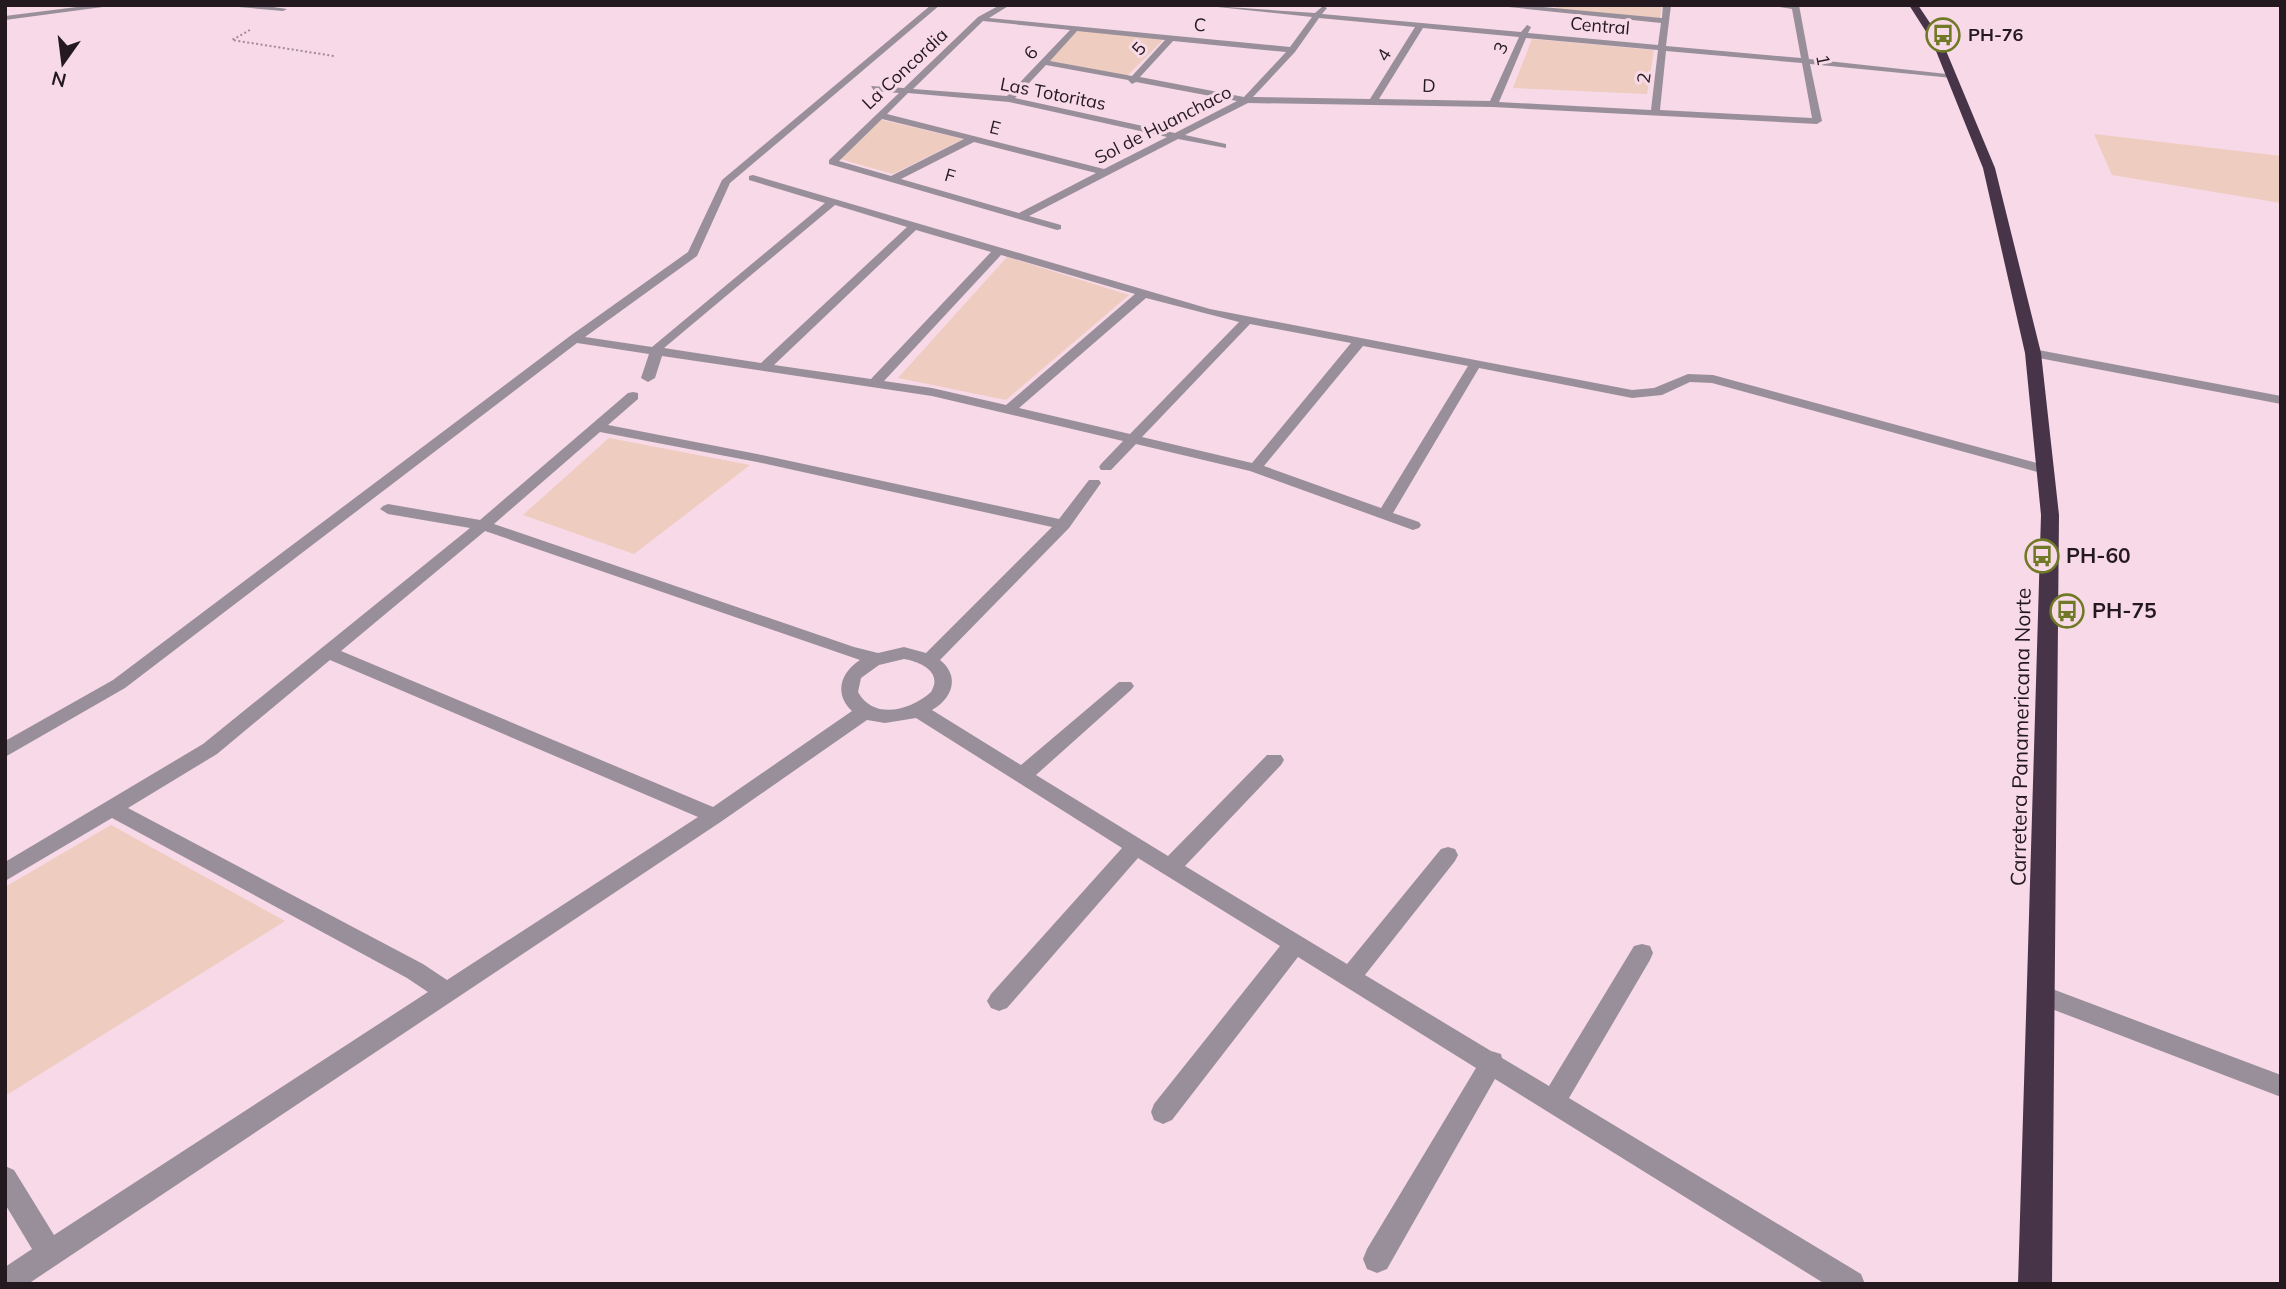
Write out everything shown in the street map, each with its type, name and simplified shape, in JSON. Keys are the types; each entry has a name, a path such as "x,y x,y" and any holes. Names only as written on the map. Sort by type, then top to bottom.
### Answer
{"highway":[{"name":"Carretera Panamericana Norte","path":"1913,5 1937,41 1989,167 2032,353 2046,470 2050,515 2035,1284"}],"street":[{"path":"9,18 47,5"},
{"path":"9,18 114,5"},
{"path":"220,5 283,9"},
{"path":"5,750 119,684 574,340 693,254 726,182 936,5"},
{"name":"La Concordia","path":"832,162 981,19 1006,5"},
{"name":"Central","path":"1203,5 1952,75"},
{"name":"Sol de Huanchaco","path":"1022,215 1246,100 1292,50 1325,5"},
{"path":"1493,5 1667,21"},
{"name":"2","path":"1655,112 1667,5"},
{"path":"1772,5 1795,6"},
{"name":"1","path":"1795,6 1808,62 1817,121"},
{"name":"3","path":"1493,103 1534,7"},
{"name":"C","path":"981,19 1292,50"},
{"name":"4","path":"1374,100 1420,26"},
{"name":"6","path":"1009,99 1075,29"},
{"name":"5","path":"1132,80 1171,38"},
{"name":"D","path":"1044,62 1246,100 1493,103 1817,121"},
{"name":"Las Totoritas","path":"874,88 1009,99 1223,146"},
{"name":"E","path":"878,115 1105,172"},
{"path":"893,179 971,139"},
{"name":"F","path":"832,162 1057,227"},
{"path":"753,178 1208,313 1641,394 1657,392 1688,378 1720,380 2046,470"},
{"path":"648,378 658,346 831,203"},
{"path":"764,367 914,226"},
{"path":"875,383 999,250"},
{"path":"1009,411 1144,293"},
{"path":"1106,467 1247,320"},
{"path":"574,340 932,392 1255,468 1413,525"},
{"path":"1255,468 1359,342"},
{"path":"2032,353 2281,400"},
{"path":"1384,515 1476,363"},
{"path":"5,873 210,749 483,525 633,396"},
{"path":"597,427 757,458 1063,525"},
{"path":"930,659 1063,525 1094,482"},
{"path":"388,509 483,525 850,652 876,658 904,653 930,659 940,667 945,679 942,690 933,702 900,716 866,711 856,704 850,695 850,685 854,674 876,658"},
{"path":"328,652 715,816"},
{"path":"1022,776 1125,686"},
{"path":"918,710 1170,868 1492,1062 1851,1284"},
{"path":"5,1283 715,816 866,711"},
{"path":"1170,868 1274,760"},
{"path":"112,809 415,971 445,992"},
{"path":"999,1000 1136,847"},
{"path":"1350,977 1448,855"},
{"path":"1163,1112 1294,944"},
{"path":"1554,1100 1642,953"},
{"path":"2039,994 2281,1086"},
{"path":"1377,1259 1492,1062"},
{"path":"5,1179 49,1252"}],"path":[{"path":"283,9 232,40 334,56"}],"shaded area":[{"path":"1556,5 1662,5 1660,18 1555,9"},
{"path":"1077,30 1164,39 1126,77 1049,61"},
{"path":"1532,39 1654,50 1647,94 1513,88"},
{"path":"878,119 963,139 893,174 840,159"},
{"path":"2094,134 2281,156 2281,203 2112,175"},
{"path":"1007,257 1129,295 1006,400 898,378"},
{"path":"609,438 750,465 634,554 523,515"},
{"path":"111,825 285,921 5,1096 5,887"}],"place":[{"name":"PH-76","path":"1943,35"},
{"name":"PH-60","path":"2042,556"},
{"name":"PH-75","path":"2067,611"}]}
